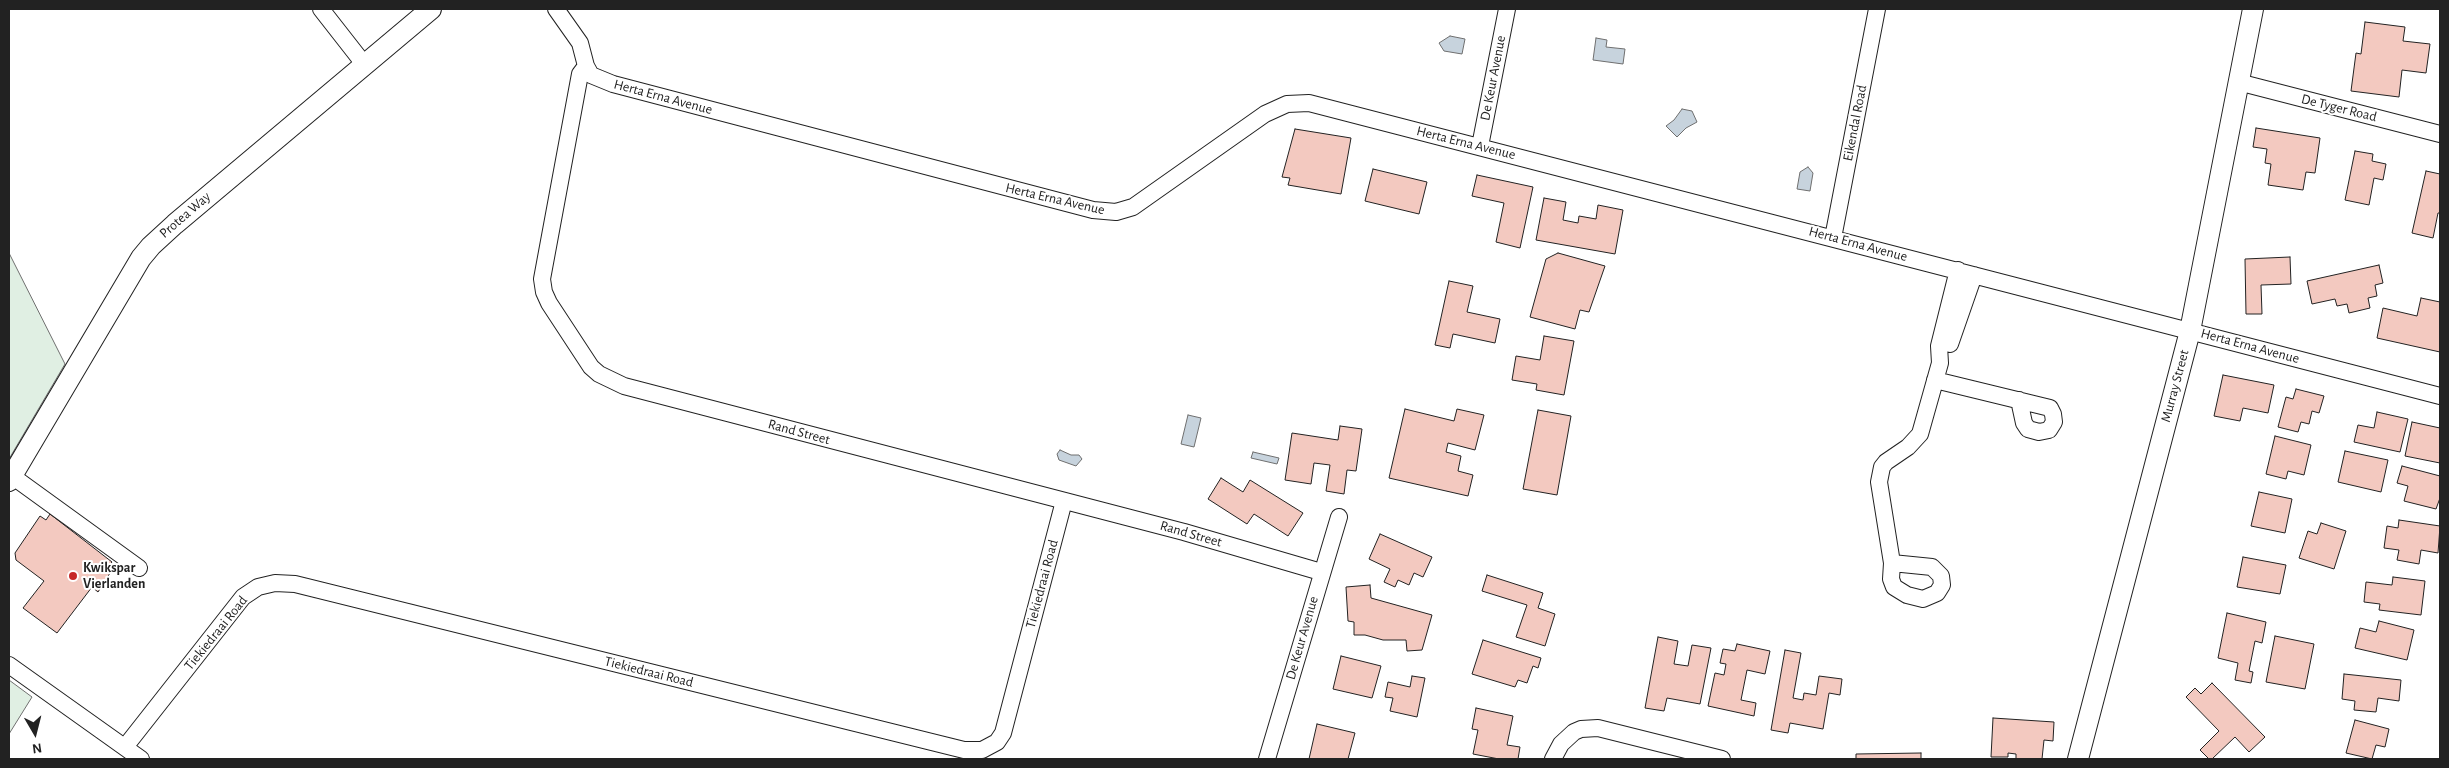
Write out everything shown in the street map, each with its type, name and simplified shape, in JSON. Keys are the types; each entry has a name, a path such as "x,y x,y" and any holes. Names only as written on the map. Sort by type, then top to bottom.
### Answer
{"street":[{"path":"321,9 364,64"},
{"name":"Protea Way","path":"10,479 138,262 151,246 431,9"},
{"path":"556,9 580,43 586,66"},
{"name":"De Keur Avenue","path":"1480,146 1507,9"},
{"name":"Eikendal Road","path":"1832,238 1877,9"},
{"name":"Murray Street","path":"2078,759 2190,331 2253,9"},
{"name":"Herta Erna Avenue","path":"586,66 591,74 626,88 1104,212 1116,212 1133,207 1265,114 1287,104 1309,103 2440,396"},
{"name":"Rand Street","path":"586,66 580,74 542,279 544,292 549,304 564,329 595,371 624,386 1184,532 1321,572"},
{"name":"De Tyger Road","path":"2238,82 2440,134"},
{"path":"1951,324 1958,270"},
{"path":"1892,563 1880,474 1886,462 1908,447 1920,434 1940,363 1939,346 1974,275"},
{"path":"1935,380 2019,400"},
{"path":"10,479 139,568"},
{"name":"Tiekiedraai Road","path":"125,748 243,598 258,587 275,583 296,584 964,750 982,750 997,742 1003,733 1064,500"},
{"name":"De Keur Avenue","path":"1267,759 1321,572 1339,517"},
{"path":"9,665 141,759"},
{"path":"1553,759 1561,744 1574,732 1598,728 1722,759"}],"green space":[{"path":"9,253 65,364 9,459"},
{"path":"9,680 32,697 9,734"}],"shaded area":[{"path":"1450,36 1465,39 1462,54 1444,51 1439,43"},
{"path":"1596,38 1607,40 1606,47 1625,49 1623,64 1593,60"},
{"path":"1682,109 1692,111 1697,122 1686,128 1677,137 1666,126 1674,120"},
{"path":"1808,167 1813,173 1810,191 1797,189 1800,172"},
{"path":"1188,415 1201,418 1194,447 1181,444"},
{"path":"1060,450 1071,455 1079,455 1082,459 1076,466 1059,460 1057,454"},
{"path":"1253,452 1279,458 1277,464 1251,458"}],"building":[{"path":"2365,22 2405,27 2403,41 2430,44 2426,73 2402,70 2399,97 2351,91 2356,53 2361,54"},
{"path":"2256,128 2320,138 2315,173 2306,172 2303,190 2268,185 2271,164 2265,163 2267,149 2253,147"},
{"path":"1295,129 1351,138 1341,194 1288,185 1290,178 1282,177"},
{"path":"2355,151 2373,154 2372,161 2386,164 2383,180 2374,178 2369,205 2345,200"},
{"path":"1373,169 1427,182 1419,214 1365,201"},
{"path":"2426,171 2440,174 2440,213 2438,213 2433,238 2412,233"},
{"path":"1477,175 1533,187 1520,248 1496,242 1504,203 1472,196"},
{"path":"1544,198 1566,202 1563,220 1578,223 1579,216 1596,219 1598,205 1623,210 1615,254 1536,240"},
{"path":"1558,253 1605,266 1589,312 1580,310 1575,329 1530,317 1546,259"},
{"path":"2290,257 2291,284 2261,285 2262,314 2246,314 2245,259"},
{"path":"2379,265 2383,283 2375,285 2377,296 2368,298 2370,308 2349,313 2347,304 2337,306 2335,299 2312,304 2307,281"},
{"path":"1449,281 1473,286 1467,312 1500,319 1495,343 1453,334 1450,348 1435,345"},
{"path":"2421,298 2440,302 2440,352 2377,338 2383,308 2417,316"},
{"path":"1544,336 1574,341 1564,395 1536,390 1537,384 1512,380 1516,356 1540,360"},
{"path":"2223,375 2274,385 2268,413 2243,408 2240,421 2214,416"},
{"path":"2296,389 2324,396 2319,413 2312,411 2309,424 2301,422 2298,432 2278,427 2286,397 2293,399"},
{"path":"1405,409 1454,421 1457,409 1484,415 1475,450 1448,443 1446,452 1461,456 1458,471 1473,475 1468,496 1389,478"},
{"path":"1538,410 1571,416 1557,495 1523,489"},
{"path":"2377,412 2408,419 2400,452 2354,442 2358,425 2374,428"},
{"path":"2412,422 2440,428 2440,463 2405,456"},
{"path":"1340,426 1362,429 1356,471 1347,470 1344,494 1326,491 1330,465 1314,463 1311,484 1285,480 1292,433 1338,440"},
{"path":"2275,436 2311,445 2304,475 2288,471 2286,479 2266,474"},
{"path":"2345,451 2388,460 2381,492 2338,482"},
{"path":"2402,466 2440,476 2440,498 2436,509 2404,501 2408,486 2397,483"},
{"path":"1221,478 1243,492 1250,480 1303,513 1288,536 1254,514 1247,524 1208,499"},
{"path":"2259,492 2292,499 2285,533 2251,526"},
{"name":"Kwikspar Vierlanden","path":"50,514 112,562 108,567 112,570 98,592 92,587 57,633 23,608 44,581 16,560 15,553 40,516 46,520"},
{"path":"2399,520 2440,526 2438,553 2421,550 2419,564 2397,560 2399,550 2384,548 2387,526 2398,528"},
{"path":"2321,523 2346,531 2334,569 2299,558 2308,531 2317,534"},
{"path":"1380,534 1432,557 1423,577 1414,573 1409,585 1398,580 1395,587 1384,582 1390,569 1369,559"},
{"path":"2243,557 2286,565 2280,594 2237,587"},
{"path":"1487,575 1543,593 1538,608 1555,614 1545,646 1516,637 1527,605 1482,591"},
{"path":"2393,577 2425,581 2421,615 2379,610 2380,604 2364,602 2366,582 2392,585"},
{"path":"1370,585 1371,598 1432,615 1422,650 1407,651 1406,640 1383,640 1365,635 1354,635 1354,622 1348,621 1346,587"},
{"path":"2227,613 2266,622 2262,643 2255,641 2249,671 2253,672 2251,683 2235,680 2238,663 2218,658"},
{"path":"2379,621 2414,630 2407,660 2355,648 2360,628 2376,632"},
{"path":"2275,636 2314,644 2305,689 2266,682"},
{"path":"1658,637 1678,641 1674,664 1688,666 1692,645 1711,648 1700,704 1667,698 1664,711 1645,708"},
{"path":"1483,640 1541,658 1538,668 1533,666 1527,683 1518,680 1515,687 1472,674"},
{"path":"1737,644 1770,651 1765,674 1747,670 1741,700 1756,703 1754,716 1708,706 1715,673 1724,675 1726,664 1720,663 1723,649 1735,651"},
{"path":"1785,650 1801,653 1793,698 1803,700 1804,693 1816,695 1819,676 1842,679 1840,695 1829,693 1823,729 1790,723 1788,733 1771,730"},
{"path":"1341,656 1381,666 1372,698 1333,689"},
{"path":"2344,674 2401,680 2399,701 2378,698 2376,712 2354,710 2355,701 2342,699"},
{"path":"1412,676 1425,678 1417,717 1390,711 1393,698 1385,697 1388,682 1410,687"},
{"path":"2212,683 2265,737 2249,752 2235,737 2212,759 2209,759 2200,750 2219,731 2186,697 2195,688 2201,694"},
{"path":"1476,708 1513,716 1507,745 1520,747 1518,759 1499,759 1473,754 1478,730 1472,729"},
{"path":"1993,718 2054,722 2053,741 2044,740 2042,759 2016,759 2016,754 2008,753 2008,757 1991,757"},
{"path":"2355,720 2389,729 2385,747 2376,745 2372,759 2346,753"},
{"path":"1317,724 1355,733 1348,759 1309,759"},
{"path":"1921,753 1921,759 1856,759 1856,754"}],"place":[{"name":"Kwikspar Vierlanden","path":"73,576"}]}
